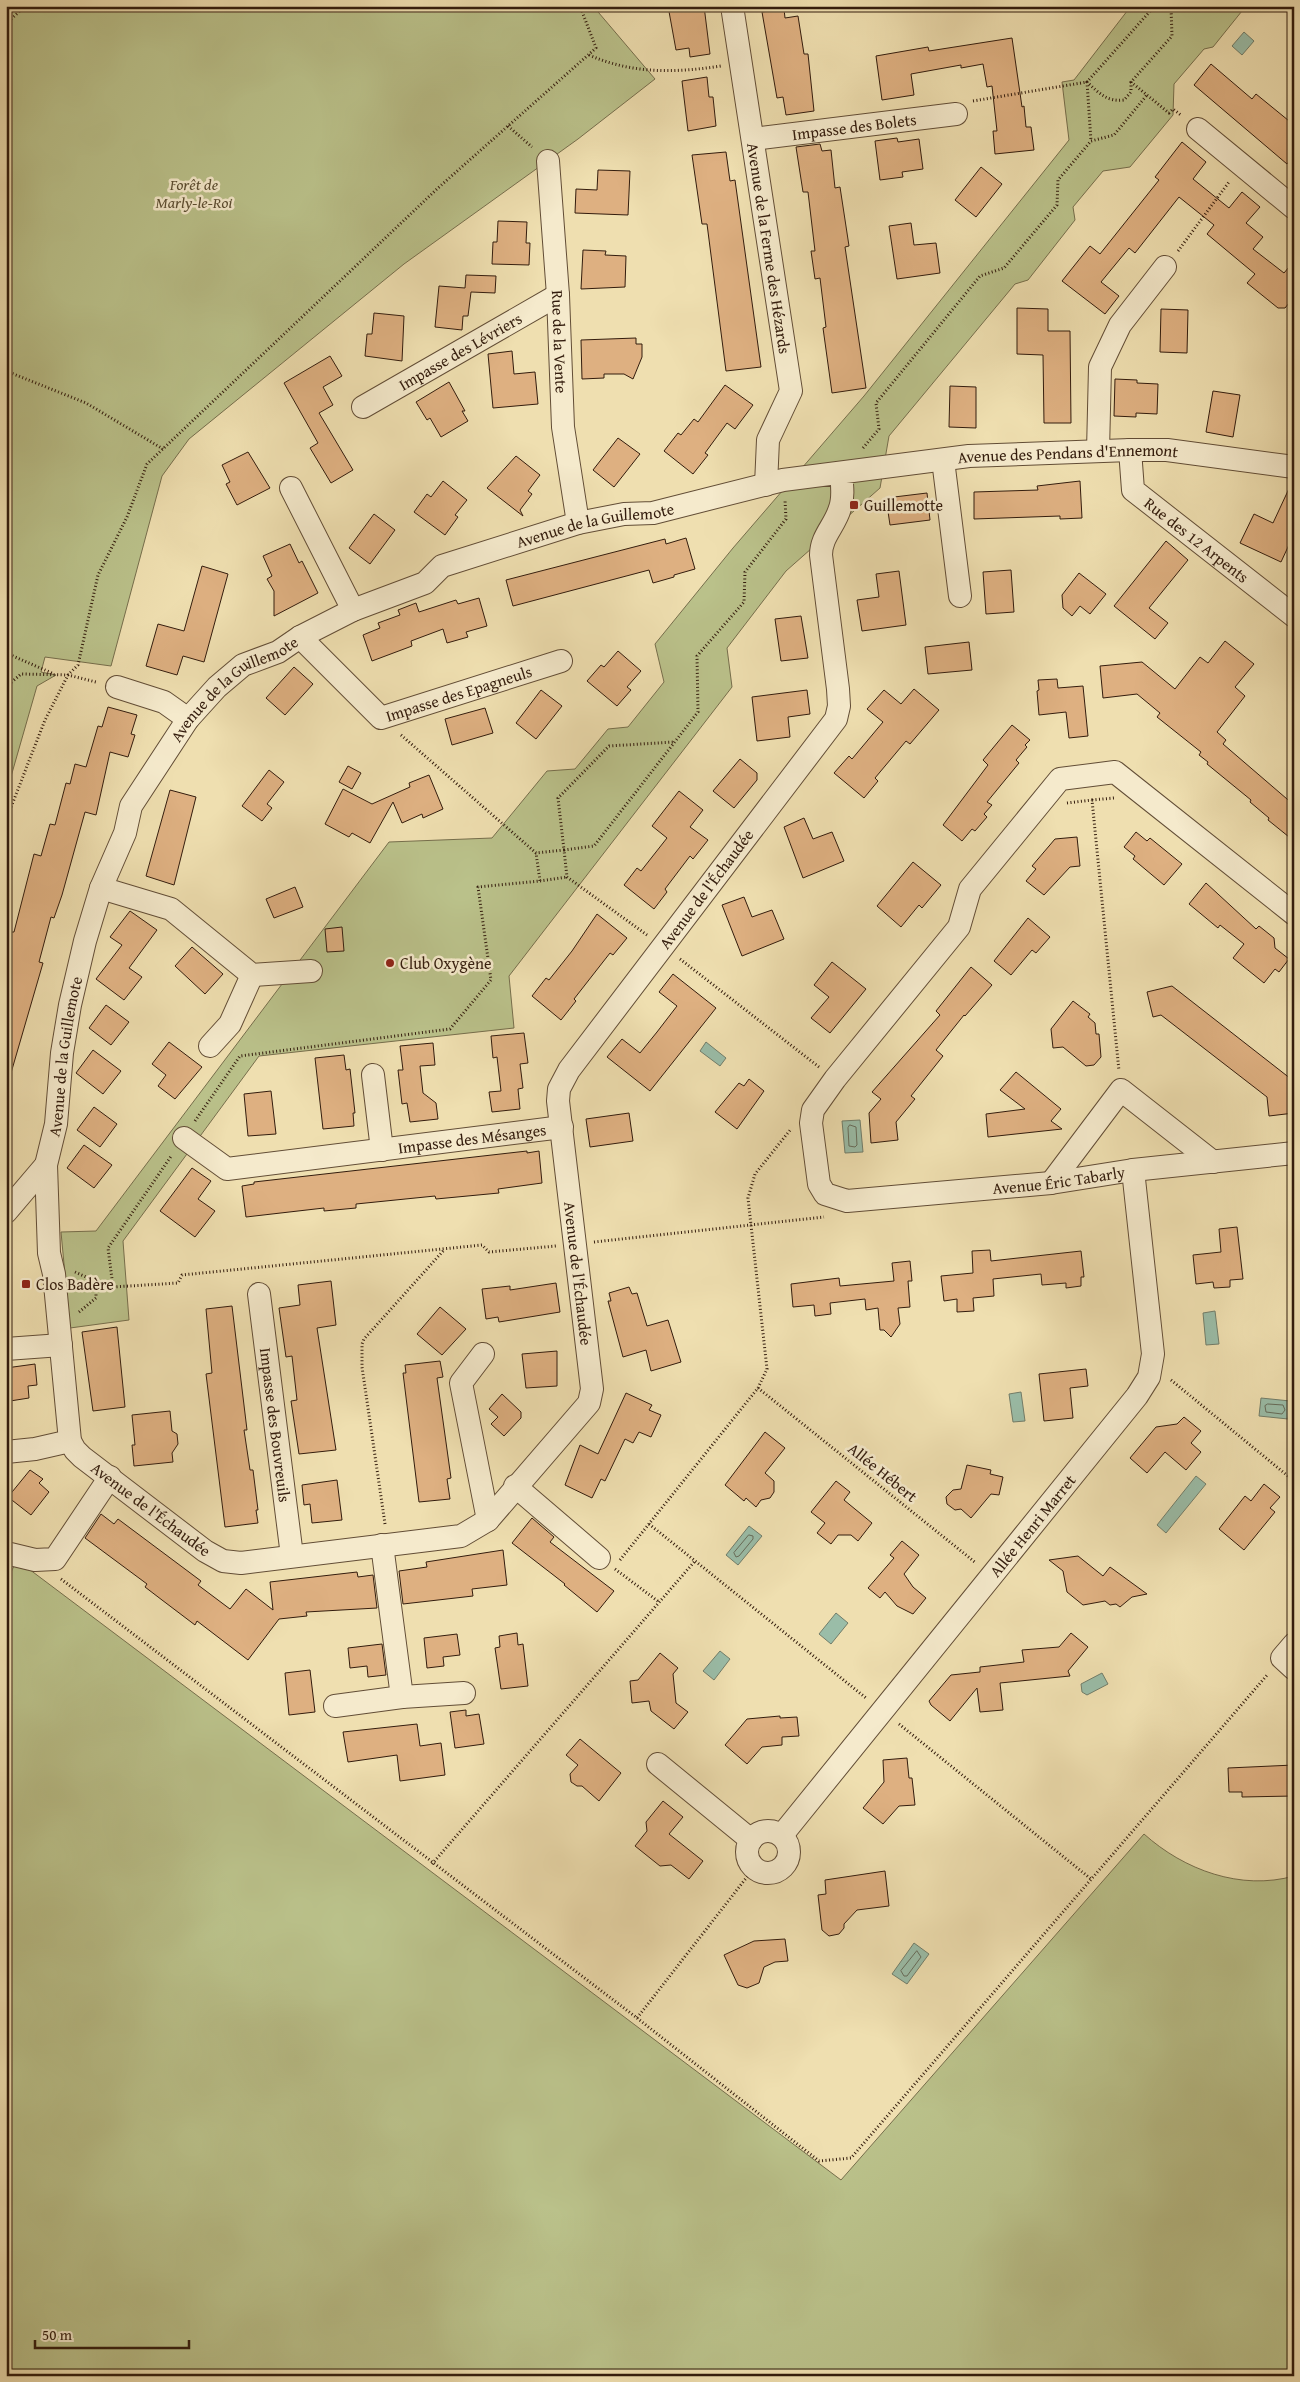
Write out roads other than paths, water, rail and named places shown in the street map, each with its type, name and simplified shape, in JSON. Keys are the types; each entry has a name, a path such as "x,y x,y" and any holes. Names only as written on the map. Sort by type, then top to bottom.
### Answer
{"street":[{"name":"Avenue de la Ferme des Hézards","path":"732,6 791,391 768,440 775,482"},
{"name":"Impasse des Bolets","path":"753,139 956,114"},
{"path":"1198,129 1294,208"},
{"name":"Rue de la Vente","path":"548,161 558,296 563,427 578,522"},
{"path":"1098,451 1100,367 1120,325 1165,267"},
{"name":"Impasse des Lévriers","path":"364,408 558,296"},
{"name":"Avenue des Pendans d'Ennemont","path":"841,472 969,456 1130,450 1167,450 1294,467"},
{"name":"Rue des 12 Arpents","path":"1130,450 1132,490 1294,616"},
{"path":"944,460 960,596"},
{"name":"Avenue de la Guillemote","path":"61,1345 55,1283 49,1254 46,1165 56,1124 62,1053 70,1005 84,942 101,888 125,833 131,806 188,719 217,687 243,665 278,652 300,637 353,610 425,583 442,566 578,522 624,514 653,513 775,482 841,472"},
{"name":"Avenue de l'Échaudée","path":"70,1441 75,1450 205,1552 223,1561 241,1563 461,1536 488,1520 515,1486 589,1403 592,1389 574,1244 559,1089 568,1070 836,719 839,706 838,689 821,555 825,535 840,510 841,472"},
{"path":"291,488 353,610"},
{"name":"Impasse des Epagneuls","path":"300,637 381,718 561,661"},
{"path":"117,687 164,702 188,719"},
{"name":"Avenue Éric Tabarly","path":"1294,914 1115,772 1060,779 970,889 959,927 835,1080 813,1110 811,1123 820,1184 830,1196 847,1201 1050,1183 1134,1170 1294,1153"},
{"path":"101,888 171,909 252,975 311,970"},
{"path":"210,1046 230,1024 252,975"},
{"name":"Impasse des Mésanges","path":"373,1075 382,1150"},
{"path":"1050,1183 1122,1090 1213,1162"},
{"name":"Impasse des Mésanges","path":"184,1138 227,1169 562,1127"},
{"path":"6,1212 46,1165"},
{"name":"Allée Henri Marret","path":"782,1835 1137,1396 1149,1377 1153,1365 1134,1170"},
{"name":"Impasse des Bouvreuils","path":"259,1294 292,1556"},
{"path":"6,1349 61,1345 70,1441 35,1449 6,1452"},
{"path":"483,1354 461,1383 488,1520"},
{"path":"6,1553 35,1560 55,1559 110,1478"},
{"path":"515,1486 599,1558"},
{"path":"385,1544 402,1697"},
{"path":"334,1706 402,1697 464,1693"},
{"path":"658,1764 751,1840"},
{"path":"769,1830 782,1835 788,1844 790,1856 785,1866 775,1872 764,1873 754,1868 747,1857 748,1844 756,1833 769,1830"}],"water":[{"path":"1244,32 1254,41 1242,55 1232,46"},
{"path":"706,1042 726,1058 720,1066 700,1051"},
{"path":"860,1120 863,1152 845,1153 842,1121"},
{"path":"1215,1311 1219,1344 1206,1345 1203,1313"},
{"path":"1021,1392 1025,1421 1013,1422 1009,1394"},
{"path":"1261,1398 1290,1401 1293,1411 1289,1413 1288,1419 1259,1416"},
{"path":"1196,1476 1206,1484 1166,1533 1157,1525"},
{"path":"749,1526 762,1536 738,1565 726,1555"},
{"path":"836,1613 848,1623 831,1644 819,1634"},
{"path":"720,1651 730,1659 714,1680 703,1671"},
{"path":"1102,1673 1108,1684 1087,1695 1082,1692 1081,1684"},
{"path":"914,1943 929,1954 907,1984 892,1974"}],"place":[{"name":"Guillemotte","path":"854,505"},
{"name":"Club Oxygène","path":"390,963"},
{"name":"Clos Badère","path":"26,1284"}],"park label":[{"name":"Forêt de Marly-le-Roi","path":"194,193"}]}
